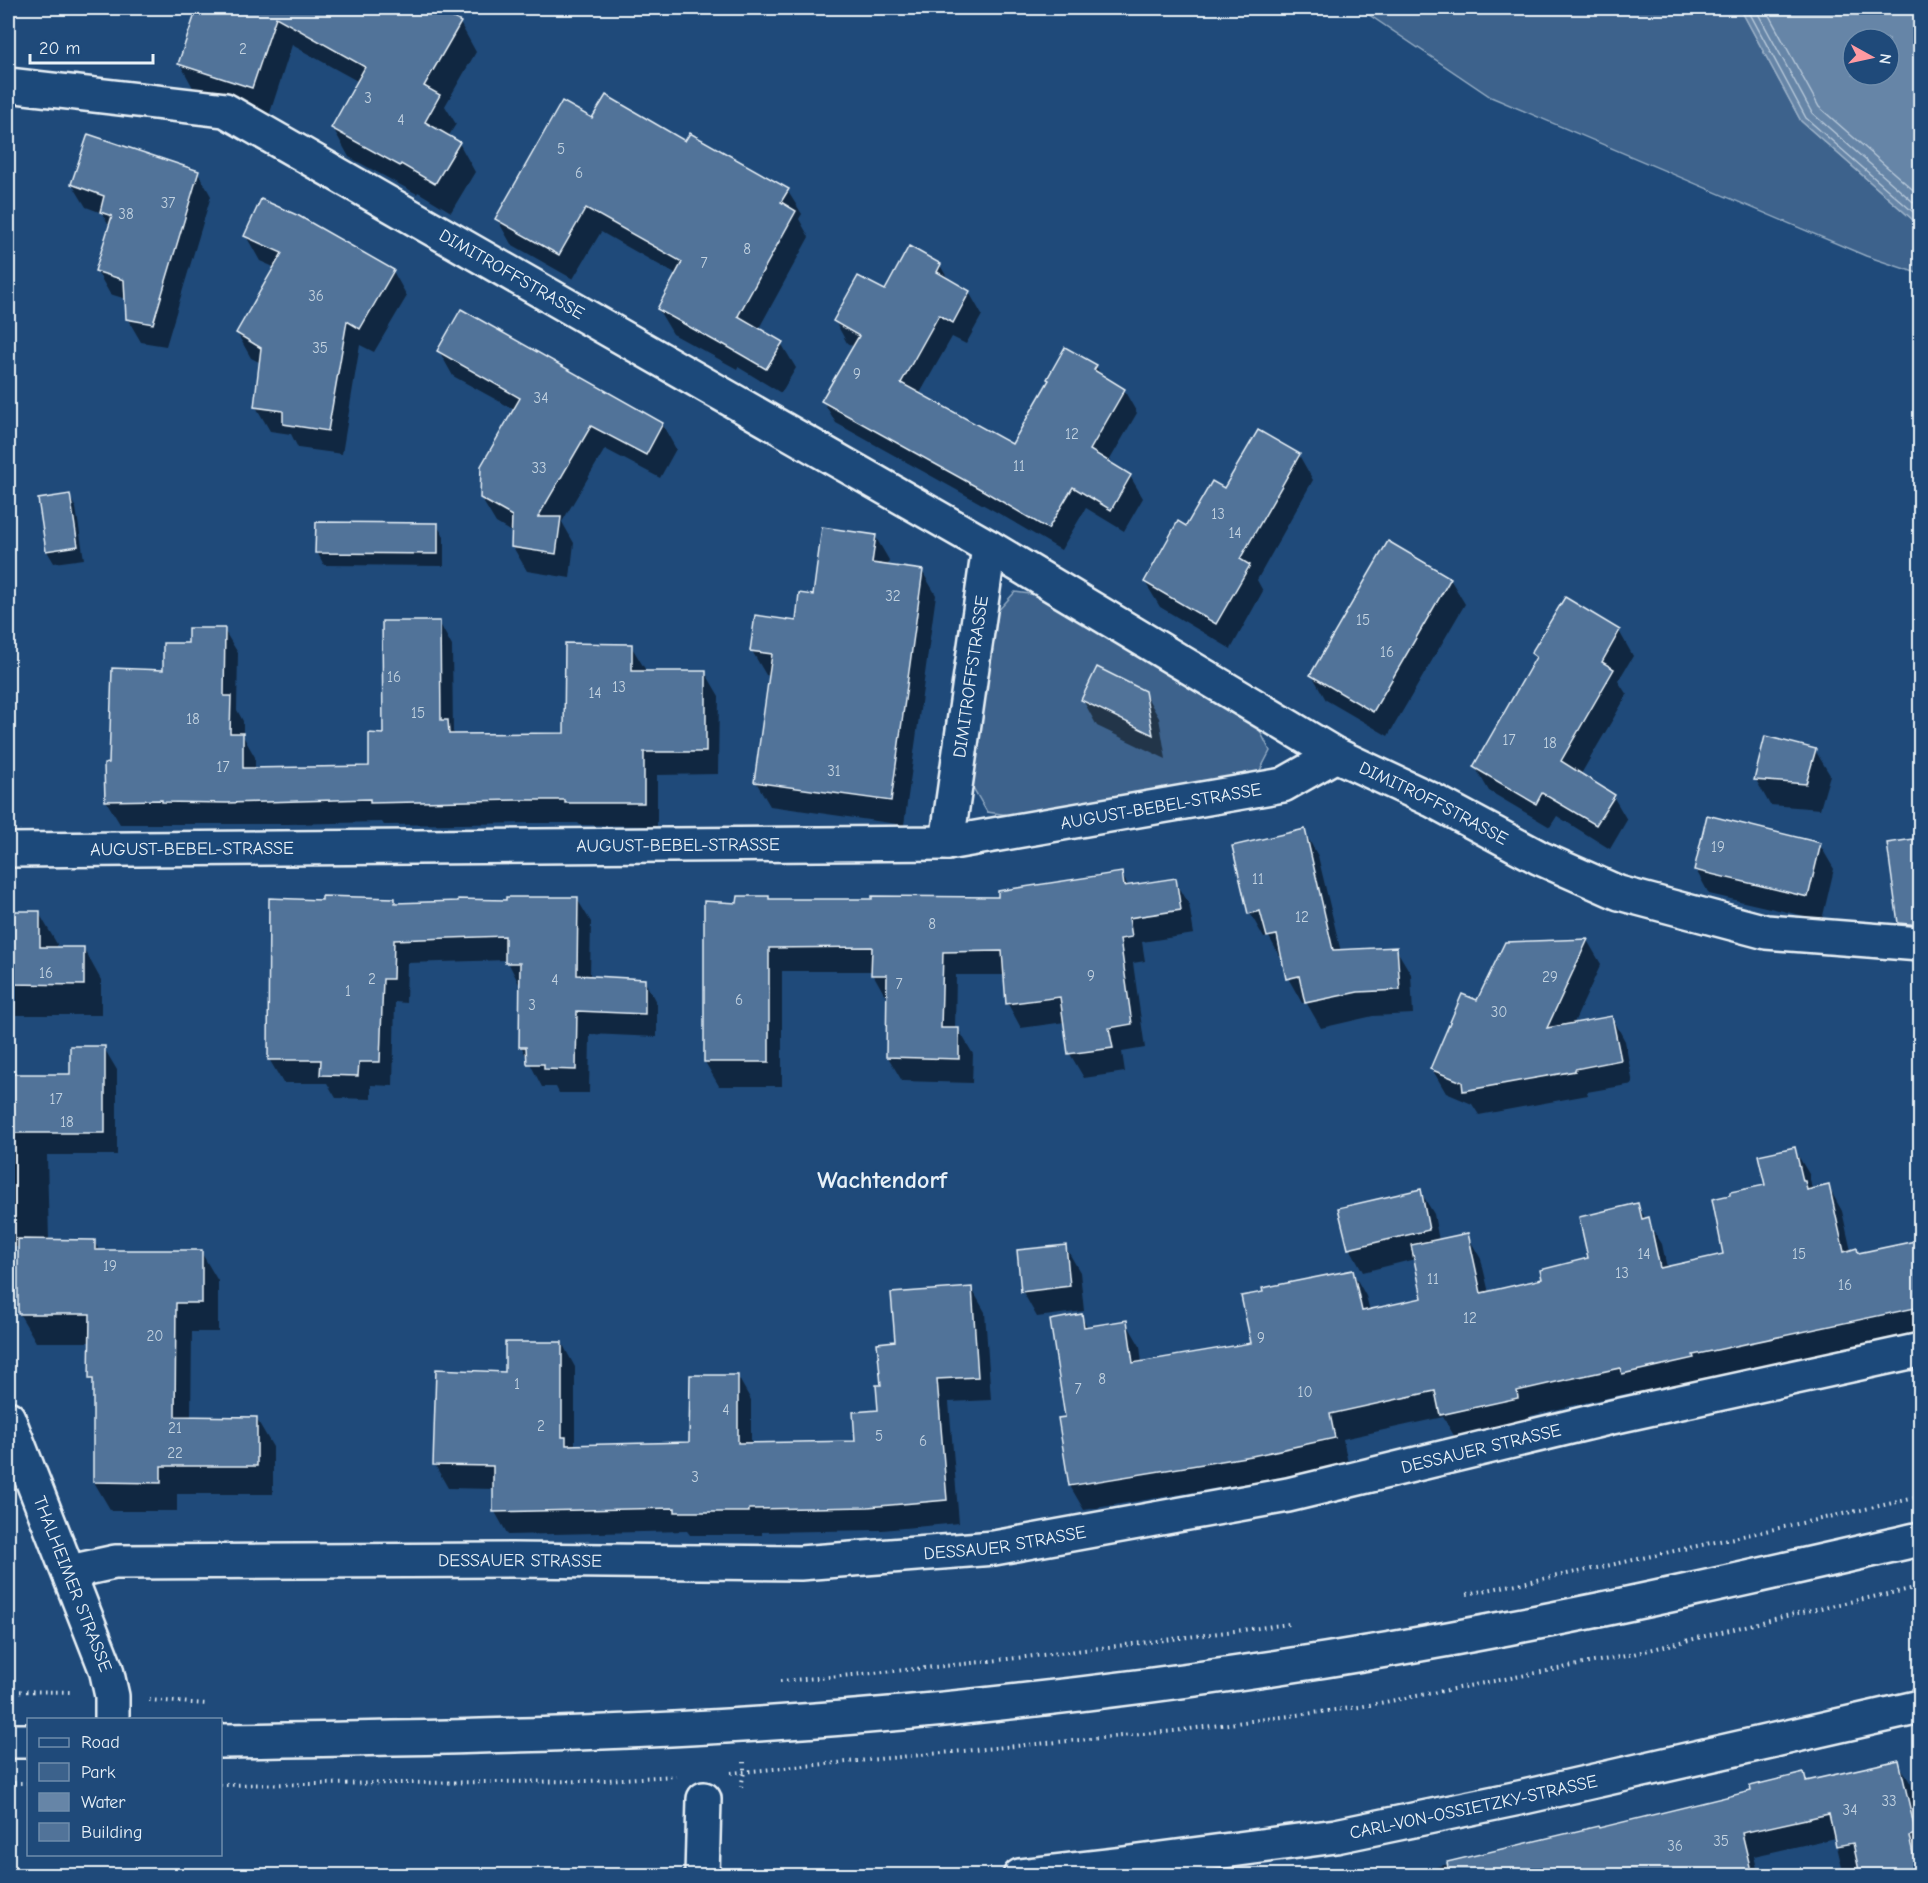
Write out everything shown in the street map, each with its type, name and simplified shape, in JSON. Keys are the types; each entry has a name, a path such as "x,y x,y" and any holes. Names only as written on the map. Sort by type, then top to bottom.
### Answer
{"street":[{"name":"DIMITROFFSTRASSE","path":"8,85 225,110 989,547 1336,755 1432,800 1540,858 1618,893 1766,932 1920,944"},
{"name":"DIMITROFFSTRASSE","path":"947,843 989,547"},
{"name":"AUGUST-BEBEL-STRASSE","path":"8,850 947,843 1284,785 1336,755"},
{"name":"DESSAUER STRASSE","path":"69,1572 115,1562 513,1560 800,1563 994,1548 1288,1495 1611,1417 1920,1350"},
{"name":"THALHEIMER STRASSE","path":"8,1418 106,1669 112,1708"},
{"path":"222,1741 453,1738 741,1725 862,1716 1020,1700 1204,1678 1327,1660 1506,1629 1907,1542"},
{"name":"CARL-VON-OSSIETZKY-STRASSE","path":"1020,1875 1125,1864 1336,1836 1524,1797 1920,1707"},
{"path":"8,1741 27,1741"},
{"path":"702,1875 704,1799"}],"path":[{"path":"1458,1596 1920,1497"},
{"path":"771,1682 887,1673 1066,1653 1297,1623"},
{"path":"8,1691 60,1691 112,1708 212,1705"},
{"path":"704,1799 740,1794 744,1772 741,1725"},
{"path":"8,1783 27,1783"}],"green space":[{"path":"1359,8 1740,8 1801,121 1920,226 1920,274 1866,256 1491,97"},
{"path":"1015,592 1052,597 1255,721 1270,751 1257,776 1016,816 987,812 971,784 995,614"}],"water":[{"path":"1740,8 1920,8 1920,226 1801,121"}],"building":[{"path":"197,8 435,8 461,22 424,86 440,95 425,122 460,142 435,184 331,128 365,67 276,17 252,88 178,64"},
{"path":"606,95 685,141 690,133 789,189 781,202 796,211 738,316 783,342 766,369 657,309 682,262 586,208 559,255 495,219 562,101 592,118"},
{"path":"88,134 199,171 153,324 126,319 124,280 95,271 112,216 100,212 104,196 71,184"},
{"path":"261,199 299,216 394,270 360,329 347,321 328,431 283,424 283,411 254,407 261,348 236,333 282,253 244,236"},
{"path":"909,246 941,264 937,272 970,291 953,323 939,315 901,383 1012,444 1065,347 1097,365 1094,370 1125,389 1090,450 1131,475 1111,510 1073,487 1048,529 821,401 859,336 833,321 858,276 885,290"},
{"path":"461,309 663,423 646,455 591,426 538,517 561,517 556,554 511,547 512,516 480,498 481,466 520,398 437,351"},
{"path":"1258,430 1300,454 1240,559 1250,565 1216,624 1144,582 1178,521 1186,526 1212,481 1224,488"},
{"path":"70,494 78,546 46,551 38,499"},
{"path":"316,522 438,523 438,554 315,553"},
{"path":"822,527 876,535 872,563 923,570 891,801 754,782 772,654 750,651 755,615 796,621 799,593 813,595"},
{"path":"1388,541 1451,578 1373,712 1310,675"},
{"path":"1565,597 1620,630 1602,662 1614,669 1561,761 1615,795 1596,825 1542,793 1536,804 1473,767 1536,657 1531,653"},
{"path":"382,621 440,621 441,720 448,720 449,734 564,733 565,643 632,644 632,671 706,671 706,752 644,752 644,803 565,803 565,800 518,800 370,803 370,799 227,803 162,802 162,800 105,801 104,764 109,763 112,668 163,670 163,643 188,643 188,628 225,628 224,696 231,696 230,733 243,733 243,768 369,766 369,733 383,734"},
{"path":"1097,667 1145,691 1153,735 1081,700"},
{"path":"1765,736 1816,749 1806,784 1754,780"},
{"path":"1707,815 1821,843 1808,897 1694,870"},
{"path":"1305,829 1333,950 1397,947 1400,990 1358,992 1305,1003 1299,976 1286,979 1277,935 1267,937 1260,911 1248,914 1232,846"},
{"path":"1920,838 1920,925 1898,923 1887,843"},
{"path":"1122,872 1124,886 1176,878 1181,910 1129,918 1132,937 1120,939 1132,1024 1109,1028 1113,1048 1068,1054 1060,997 1006,1004 1002,951 943,952 941,1028 959,1028 959,1059 886,1057 887,975 871,975 872,947 769,948 769,1062 704,1062 704,901 737,903 738,896 769,896 769,899 872,899 872,896 998,897 998,891"},
{"path":"322,896 395,898 395,903 458,901 458,899 506,900 506,897 578,897 577,975 645,979 645,1014 577,1011 576,1070 544,1069 544,1064 527,1064 526,1047 519,1047 520,963 505,963 505,936 394,940 393,979 383,979 380,1062 359,1062 358,1076 320,1075 321,1060 268,1060 269,898 322,900"},
{"path":"8,911 40,911 40,947 84,947 84,985 8,984"},
{"path":"1588,939 1547,1028 1612,1016 1621,1060 1575,1069 1575,1071 1463,1091 1462,1082 1430,1069 1462,994 1477,1000 1505,942"},
{"path":"70,1046 105,1046 105,1133 8,1133 8,1074 70,1074"},
{"path":"1795,1147 1807,1190 1829,1185 1844,1252 1857,1248 1858,1253 1920,1240 1920,1307 1693,1355 1694,1358 1622,1374 1620,1368 1565,1380 1517,1391 1518,1398 1440,1415 1435,1391 1330,1414 1335,1438 1252,1456 1069,1486 1058,1418 1065,1417 1050,1320 1082,1314 1084,1327 1127,1320 1133,1363 1251,1343 1241,1296 1263,1292 1262,1288 1353,1270 1362,1311 1422,1298 1411,1245 1468,1233 1481,1293 1542,1279 1540,1270 1588,1258 1579,1217 1638,1203 1642,1219 1649,1217 1660,1268 1723,1254 1712,1199 1730,1195 1730,1192 1765,1185 1758,1155"},
{"path":"1421,1189 1429,1230 1348,1249 1338,1208"},
{"path":"18,1239 95,1240 95,1250 202,1250 202,1303 176,1303 175,1416 257,1417 257,1466 161,1466 161,1483 93,1482 93,1379 89,1379 90,1314 18,1314"},
{"path":"1066,1245 1070,1286 1021,1292 1017,1250"},
{"path":"972,1287 978,1377 937,1379 947,1500 868,1507 749,1509 749,1512 675,1512 675,1508 493,1512 493,1466 433,1465 436,1369 505,1372 505,1342 562,1342 562,1437 566,1437 566,1445 689,1442 690,1375 738,1375 738,1443 855,1441 853,1412 878,1410 876,1385 881,1385 877,1343 895,1341 891,1293"},
{"path":"1899,1760 1916,1834 1909,1836 1918,1875 1860,1875 1853,1843 1836,1846 1829,1814 1742,1833 1752,1875 1449,1875 1447,1862 1751,1791 1750,1786 1804,1773 1806,1781"}],"district":[{"name":"Wachtendorf","path":"882,1180"}]}
